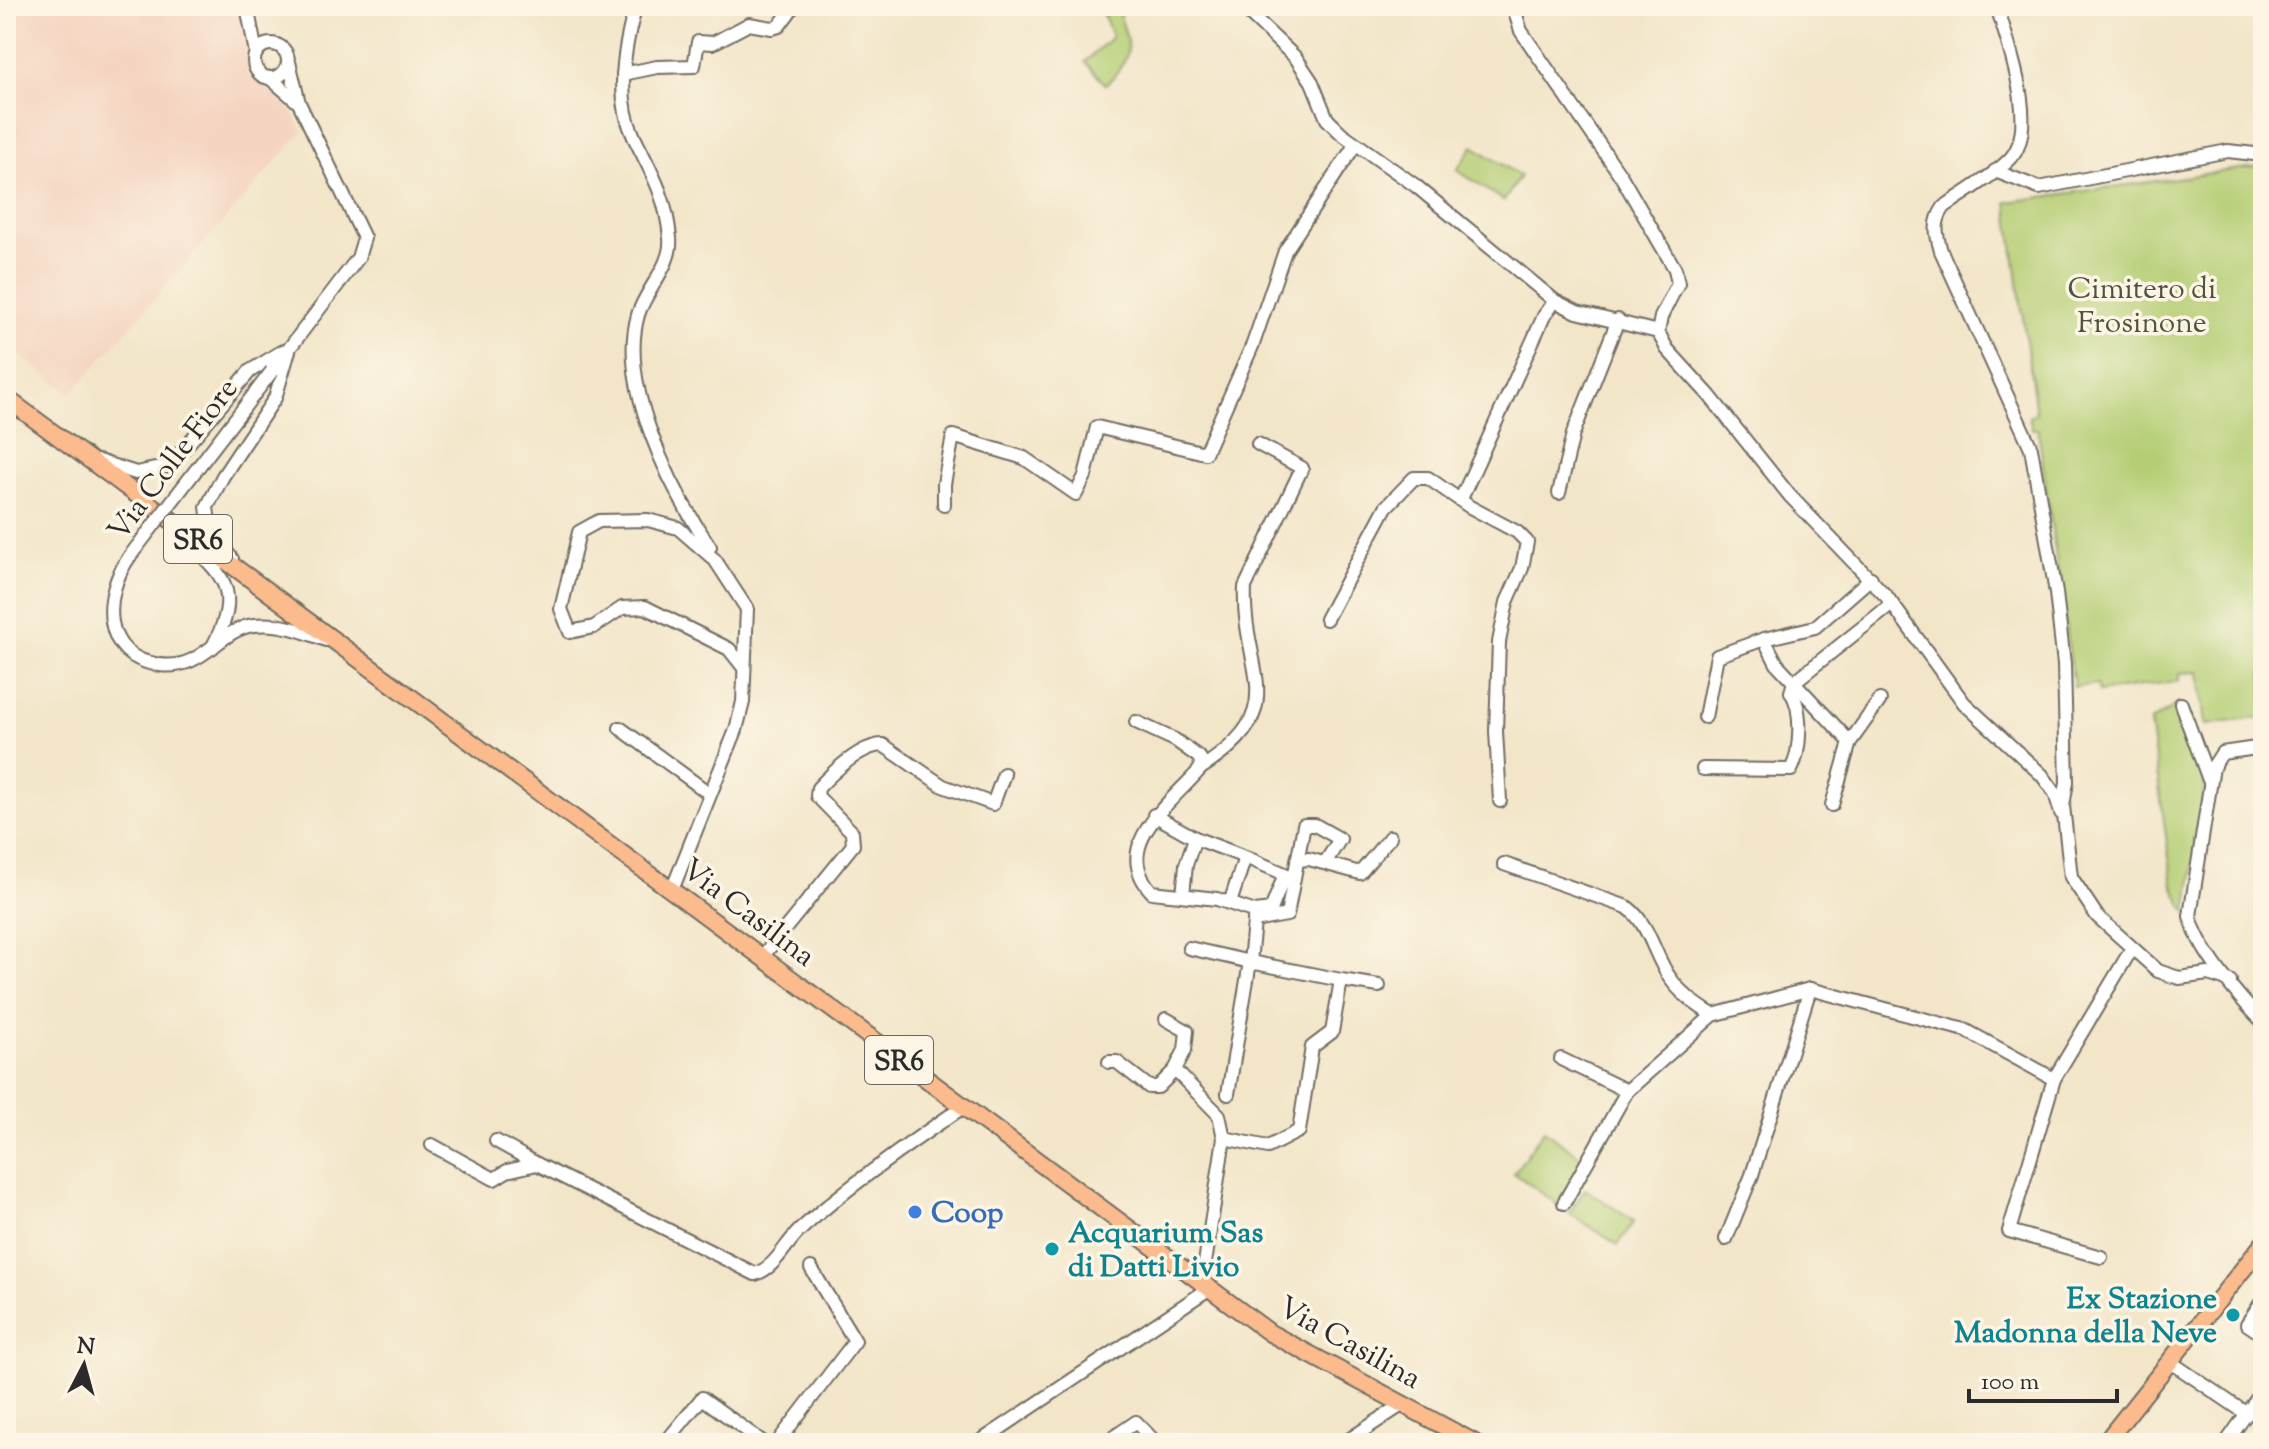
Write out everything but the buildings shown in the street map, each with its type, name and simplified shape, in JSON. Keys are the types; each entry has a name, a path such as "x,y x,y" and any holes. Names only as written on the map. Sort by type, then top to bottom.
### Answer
{"main road":[{"name":"Via Casilina","path":"6,398 1270,1333 1475,1443"},
{"path":"2105,1443 2263,1244"}],"street":[{"path":"636,6 628,31 623,74 632,134 658,182 671,243 668,257 651,284 637,320 634,339 641,401 652,443 717,557 719,567"},
{"path":"623,74 657,67 694,66 698,42 713,43 749,24 772,28 779,26 794,6"},
{"path":"1241,6 1296,58 1312,82 1327,119 1355,145 1416,186 1555,301 1577,312 1658,332"},
{"path":"1513,6 1528,43 1621,176 1675,269 1678,283 1661,317 1658,332 1667,349 1709,395 1790,496 1871,578 1964,703 2042,775 2055,793 2065,825"},
{"path":"1997,6 2021,102 2016,178"},
{"path":"249,12 273,43 286,51 289,62 285,72 270,78 256,69 249,12"},
{"path":"256,53 263,46 273,43"},
{"name":"Via Colle Fiore","path":"289,62 299,103 364,238 358,258 130,556 120,571 110,598 109,615 120,643 140,660 162,666 186,663 210,651 235,631 252,625 291,628 343,647"},
{"name":"Via Colle Fiore","path":"270,78 299,103"},
{"path":"944,505 944,484 953,436 1024,458 1076,494 1085,476 1097,427 1205,453 1253,344 1285,251 1355,145"},
{"path":"2016,151 1995,171 1944,207 1937,218 1936,232 1941,251 2031,448 2056,593 2064,664 2065,825 2071,877 2079,894 2131,950 2167,976 2188,978 2208,974 2230,981"},
{"path":"1995,171 2016,178 2027,186 2039,188 2228,151 2263,155"},
{"path":"1461,499 1539,327 1555,301"},
{"path":"1559,493 1573,434 1618,320"},
{"path":"83,455 136,473 169,466 250,371 290,348"},
{"path":"249,578 210,530 207,507 223,476 275,398 290,348"},
{"path":"1258,444 1302,468 1245,587 1244,606 1259,694 1257,710 1251,724 1238,739 1201,768 1154,815 1141,843 1138,866 1142,881 1152,892 1230,903 1255,917 1287,915 1304,825 1315,825 1340,839 1325,863"},
{"path":"1326,619 1386,507 1407,483 1421,476 1517,532 1527,542 1522,568 1507,602 1499,642 1496,731 1500,801"},
{"path":"146,502 217,569 227,587 227,613 210,651"},
{"path":"672,890 736,730 743,702 747,609 719,567 692,537 678,528 648,520 599,521 579,532 561,609 570,632 594,627 622,608 645,607 729,649 744,668"},
{"path":"1705,717 1717,656 1764,639 1815,627 1871,578"},
{"path":"1703,769 1750,772 1791,770 1798,724 1798,703 1791,692 1794,682 1892,604"},
{"path":"1764,639 1777,664 1850,742"},
{"path":"1832,805 1850,742 1880,700"},
{"path":"2181,704 2209,780"},
{"path":"1136,722 1175,740 1200,758 1201,768"},
{"path":"620,728 710,794"},
{"path":"762,957 853,845 852,832 817,796 818,788 853,758 876,745 883,745 943,786 993,804 1004,774"},
{"path":"2263,747 2222,753 2209,780 2190,916 2193,930 2209,957 2263,1022"},
{"path":"1154,815 1195,838 1285,874 1275,905 1255,917"},
{"path":"1297,860 1325,863 1360,873 1390,837"},
{"path":"1183,895 1186,865 1195,838"},
{"path":"1230,903 1245,857"},
{"path":"1504,864 1627,907 1638,917 1668,977 1691,1002 1713,1015"},
{"path":"1228,1094 1255,917"},
{"path":"1189,948 1379,986"},
{"path":"2101,1257 2009,1231 2054,1079 2131,950"},
{"path":"1224,1138 1268,1147 1299,1131 1312,1047 1332,1032 1341,980"},
{"path":"1564,1203 1627,1091 1713,1015 1810,989 1965,1030 2054,1079"},
{"path":"1726,1239 1752,1175 1810,989"},
{"path":"1109,1062 1117,1062 1149,1087 1158,1087 1175,1070 1185,1050 1187,1031 1166,1019"},
{"path":"1561,1059 1627,1091"},
{"path":"978,1443 1206,1286 1224,1138 1219,1115 1175,1070"},
{"path":"496,1141 755,1274 766,1271 797,1233 833,1203 963,1107"},
{"path":"432,1145 494,1179 507,1171 537,1164"},
{"path":"777,1443 855,1341 811,1268"},
{"path":"2263,1300 2247,1324 2263,1335"},
{"path":"2169,1361 2247,1414"},
{"path":"2226,1443 2263,1390"},
{"path":"665,1443 702,1398 764,1443"},
{"path":"1344,1443 1403,1404"},
{"path":"1105,1443 1136,1422 1156,1443"}],"shaded area":[{"path":"6,6 225,6 239,14 303,131 71,394 6,345"}],"green space":[{"path":"1117,6 1128,48 1122,64 1106,85 1085,62 1112,37 1101,7"},
{"path":"1473,146 1520,176 1504,201 1457,170"},
{"name":"Cimitero di Frosinone","path":"2262,166 2263,717 2205,725 2199,672 2179,673 2179,681 2099,692 2097,684 2074,687 2038,429 2032,429 2029,417 2036,413 2007,202"},
{"path":"2178,704 2205,781 2187,913 2173,886 2150,722"},
{"path":"1544,1130 1587,1161 1557,1204 1514,1173"},
{"path":"1585,1189 1634,1221 1618,1245 1569,1213"}],"place":[{"name":"Coop","path":"915,1212"},
{"name":"Acquarium Sas di Datti Livio","path":"1052,1249"},
{"name":"Ex Stazione Madonna della Neve","path":"2233,1315"}]}
